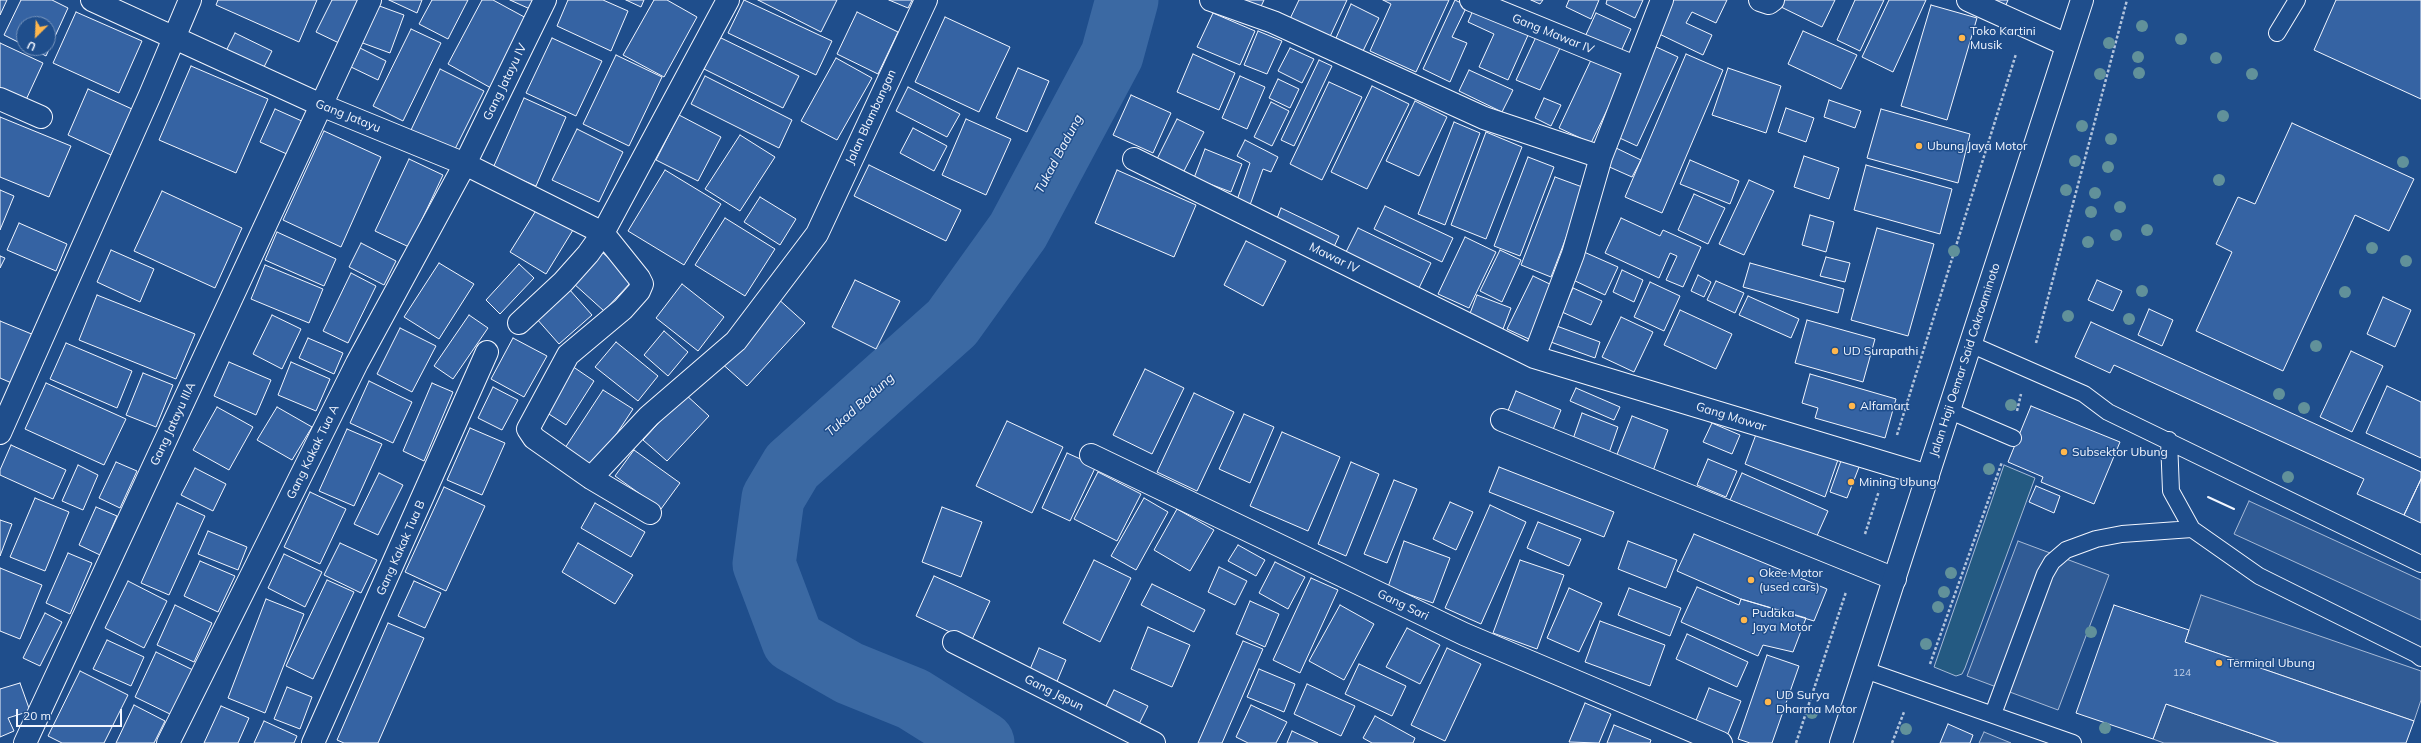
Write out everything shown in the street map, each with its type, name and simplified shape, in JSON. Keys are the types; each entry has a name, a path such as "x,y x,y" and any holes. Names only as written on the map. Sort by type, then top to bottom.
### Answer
{"main road":[{"name":"Gang Jatayu","path":"92,0 321,105 466,164 603,233"},
{"path":"0,433 150,95 172,38 190,0"},
{"name":"Gang Jatayu IIIA","path":"25,743 370,0"},
{"name":"Gang Jatayu IV","path":"466,164 545,0"},
{"path":"519,324 568,276 588,254 603,233 728,0"},
{"name":"Jalan Blambangan","path":"591,478 649,416 736,341 817,234 926,0"},
{"path":"1211,0 1273,22 1484,118 1601,158"},
{"name":"Gang Mawar IV","path":"1470,0 1635,67"},
{"path":"1534,357 1573,254 1601,158 1662,0"},
{"path":"1760,0 1769,3 1773,0"},
{"path":"1968,0 2067,45"},
{"name":"Jalan Haji Oemar Said Cokroaminoto","path":"1840,743 1950,411 1970,344 2082,0"},
{"path":"0,99 41,117"},
{"name":"Mawar IV","path":"1134,159 1534,357"},
{"name":"Gang Kakak Tua A","path":"168,743 357,363 466,164"},
{"path":"603,233 642,284 639,291 623,310 568,355 528,428 534,438 591,478 650,513"},
{"name":"Gang Kakak Tua B","path":"313,743 487,352"},
{"name":"Gang Mawar","path":"1534,357 1928,476"},
{"path":"1502,420 1895,579"},
{"name":"Gang Sari","path":"1091,455 1464,634 1721,743"},
{"name":"Gang Jepun","path":"954,642 1154,743"}],"lane":[{"path":"2277,33 2297,0"},
{"path":"1970,344 2084,394 2108,412 2169,440 2421,564"},
{"path":"1950,411 2012,437"},
{"path":"2169,440 2171,491 2192,529 2259,576 2416,654 2421,658"},
{"path":"1993,714 2045,574 2052,562 2066,550 2096,539 2192,529"},
{"path":"1865,670 2073,743"}],"path":[{"path":"1922,689 2012,437 2027,369 2044,318 2127,0"},
{"path":"1796,743 1888,464 2024,26"}],"shaded area":[{"path":"2004,465 2035,478 1965,668 1962,674 1956,676 1934,667"},
{"path":"2249,501 2421,580 2421,620 2234,534"},
{"path":"2018,541 2109,575 2058,710 1967,676"},
{"path":"2201,595 2421,671 2421,700 2414,721 2185,642"},
{"path":"2166,704 2279,743 2164,743 2153,739"},
{"path":"1984,732 2011,743 1979,743"}],"building":[{"path":"0,0 7,0 0,15"},
{"path":"21,0 52,0 68,8 56,34 56,16 16,16 16,41 4,35"},
{"path":"218,0 317,0 299,42 216,5"},
{"path":"332,0 361,0 339,43 316,32"},
{"path":"389,0 422,0 417,13"},
{"path":"432,0 468,0 448,39 419,24"},
{"path":"482,0 493,0 528,19 491,88 448,64"},
{"path":"510,0 533,0 530,9"},
{"path":"568,0 603,0 628,11 611,51 557,26"},
{"path":"626,0 644,0 641,7"},
{"path":"654,0 667,0 697,17 664,77 623,55"},
{"path":"744,0 832,41 816,75 728,33"},
{"path":"758,0 837,0 821,32"},
{"path":"889,0 912,0 908,8"},
{"path":"1238,0 1264,0 1257,15"},
{"path":"1299,0 1347,0 1327,43 1287,25"},
{"path":"1383,0 1449,0 1416,72 1370,51 1391,4"},
{"path":"1455,0 1467,6 1452,37 1467,43 1450,82 1423,69"},
{"path":"1531,0 1543,0 1540,4"},
{"path":"1569,0 1599,0 1591,19 1566,7"},
{"path":"1607,0 1643,0 1635,18 1606,4"},
{"path":"1668,0 1727,0 1716,23 1692,12 1686,23 1712,35 1703,55 1653,31"},
{"path":"1782,0 1835,0 1822,27 1779,6"},
{"path":"1855,0 1884,0 1860,51 1837,40"},
{"path":"1889,0 1926,0 1893,72 1862,57"},
{"path":"1975,0 2008,0 2003,12"},
{"path":"2336,0 2421,0 2421,99 2314,50"},
{"path":"374,4 404,15 390,53 360,42"},
{"path":"1351,4 1379,18 1363,51 1336,38"},
{"path":"1931,5 1977,18 1947,120 1901,106"},
{"path":"1474,8 1529,33 1508,80 1479,67 1494,34 1468,22"},
{"path":"76,12 142,41 119,93 53,63"},
{"path":"857,12 898,32 878,74 837,54"},
{"path":"1213,13 1255,31 1240,65 1197,47"},
{"path":"1596,13 1631,29 1618,58 1583,41"},
{"path":"945,17 1010,47 979,112 915,82"},
{"path":"411,29 441,43 403,121 373,106"},
{"path":"1258,31 1282,41 1267,74 1244,65"},
{"path":"1803,31 1857,55 1841,89 1788,64"},
{"path":"235,33 272,51 262,71 225,53"},
{"path":"719,37 799,76 783,108 704,69"},
{"path":"1536,37 1560,48 1540,90 1516,80"},
{"path":"552,38 602,61 576,116 526,93"},
{"path":"0,43 16,50 16,56 28,56 43,63 25,102 0,91"},
{"path":"1652,45 1678,57 1637,146 1611,134"},
{"path":"360,48 386,61 378,80 351,67"},
{"path":"1290,48 1314,59 1302,83 1278,71"},
{"path":"1193,54 1235,73 1219,110 1177,92"},
{"path":"1686,54 1723,70 1662,213 1625,197"},
{"path":"616,55 662,77 629,146 583,124"},
{"path":"836,58 872,78 837,140 801,121"},
{"path":"1319,60 1332,66 1294,146 1281,140"},
{"path":"1591,60 1624,75 1591,143 1559,128"},
{"path":"191,66 268,99 236,173 159,140"},
{"path":"1018,68 1049,81 1027,132 996,118"},
{"path":"1728,68 1781,86 1766,133 1712,115"},
{"path":"440,69 484,91 454,151 411,130"},
{"path":"1469,70 1513,90 1502,112 1459,91"},
{"path":"705,76 792,120 779,148 691,104"},
{"path":"1240,76 1265,87 1247,129 1222,118"},
{"path":"1278,79 1299,89 1290,108 1269,98"},
{"path":"1329,82 1362,97 1322,180 1290,164"},
{"path":"1372,86 1409,104 1367,189 1331,172"},
{"path":"908,87 960,114 947,137 896,111"},
{"path":"88,89 132,109 111,155 68,135"},
{"path":"1131,95 1171,113 1153,153 1113,135"},
{"path":"524,98 566,117 536,186 493,168"},
{"path":"1544,98 1561,105 1551,126 1535,118"},
{"path":"1829,100 1861,111 1855,128 1824,117"},
{"path":"1415,101 1447,117 1419,176 1386,161"},
{"path":"1271,102 1289,111 1272,146 1254,137"},
{"path":"1786,108 1814,118 1806,142 1778,132"},
{"path":"275,109 304,122 289,155 260,142"},
{"name":"Ubung Jaya Motor","path":"1881,109 1970,134 1958,183 1867,158"},
{"path":"679,115 721,137 698,181 656,160"},
{"path":"0,117 71,146 49,197 0,177"},
{"path":"966,119 1011,139 986,195 942,175"},
{"path":"1177,119 1204,132 1183,173 1157,159"},
{"path":"1454,122 1480,133 1445,225 1418,214"},
{"path":"2292,123 2414,179 2389,231 2355,215 2283,371 2196,331 2232,252 2216,244 2238,197 2255,204"},
{"path":"913,128 947,146 934,171 900,153"},
{"path":"577,129 623,152 599,202 552,180"},
{"path":"324,131 381,157 341,247 283,220"},
{"path":"1486,132 1522,147 1486,239 1451,225"},
{"path":"740,135 775,157 740,211 705,189"},
{"path":"1245,140 1278,157 1271,172 1263,169 1250,205 1237,200 1250,163 1237,156"},
{"path":"1614,147 1641,160 1632,177 1605,165"},
{"path":"1205,149 1242,164 1231,192 1194,178"},
{"path":"1804,156 1839,168 1829,199 1794,187"},
{"path":"1528,157 1554,167 1520,256 1494,246"},
{"path":"409,159 443,175 409,247 375,231"},
{"path":"1690,160 1739,181 1730,204 1680,184"},
{"path":"869,165 961,210 946,241 854,196"},
{"path":"1866,165 1952,189 1940,234 1854,210"},
{"path":"665,170 721,204 684,265 628,231"},
{"path":"1117,170 1196,205 1174,257 1095,223"},
{"path":"1555,177 1585,188 1551,277 1521,265"},
{"path":"1749,180 1774,191 1744,255 1719,244"},
{"path":"0,190 14,196 0,230"},
{"path":"162,191 242,228 215,288 134,251"},
{"path":"1694,194 1725,208 1708,244 1678,230"},
{"path":"760,197 796,219 780,245 744,222"},
{"path":"1385,206 1453,238 1442,262 1374,229"},
{"path":"1281,208 1339,236 1333,249 1276,221"},
{"path":"537,209 573,230 546,274 510,252"},
{"path":"1810,215 1834,222 1826,252 1802,245"},
{"path":"725,218 775,249 745,296 695,265"},
{"path":"1621,218 1660,236 1663,230 1701,247 1683,287 1666,280 1677,256 1670,253 1659,278 1605,253"},
{"path":"19,223 67,244 56,271 7,250"},
{"path":"1358,228 1431,263 1419,288 1346,252"},
{"path":"1877,228 1934,244 1908,336 1851,320"},
{"path":"277,232 336,259 324,286 265,260"},
{"path":"1465,237 1496,252 1469,308 1438,294"},
{"path":"1246,241 1286,261 1263,306 1224,285"},
{"path":"361,243 396,261 384,285 349,267"},
{"path":"111,250 154,269 140,302 97,282"},
{"path":"1500,250 1521,260 1502,302 1480,291"},
{"path":"602,252 633,280 604,311 573,283"},
{"path":"1584,252 1618,267 1605,295 1571,279"},
{"path":"0,256 5,258 0,268"},
{"path":"1826,257 1850,263 1845,282 1820,276"},
{"path":"439,263 474,284 439,339 404,317"},
{"path":"1750,263 1844,289 1838,313 1743,287"},
{"path":"519,264 534,278 500,314 486,300"},
{"path":"265,265 323,289 309,323 251,299"},
{"path":"1622,270 1643,280 1634,302 1613,292"},
{"path":"351,273 376,286 348,343 323,331"},
{"path":"1698,275 1711,282 1704,297 1691,291"},
{"path":"1533,276 1556,287 1531,340 1507,329"},
{"path":"855,280 900,301 876,349 832,327"},
{"path":"2097,280 2122,291 2113,311 2088,300"},
{"path":"1716,281 1744,293 1735,313 1707,300"},
{"path":"1650,282 1680,296 1664,331 1634,317"},
{"path":"682,284 724,317 698,351 656,318"},
{"path":"1573,288 1602,301 1591,325 1562,312"},
{"path":"569,289 592,315 559,344 536,318"},
{"path":"97,295 195,334 176,379 79,340"},
{"path":"1477,295 1511,308 1503,329 1469,316"},
{"path":"1748,296 1799,319 1791,338 1739,315"},
{"path":"776,297 805,323 747,386 719,361"},
{"path":"2383,297 2411,310 2395,347 2367,334"},
{"path":"2149,309 2173,320 2162,346 2138,335"},
{"path":"1680,310 1732,334 1716,369 1664,345"},
{"path":"272,315 301,329 282,369 253,354"},
{"path":"469,315 488,328 453,379 434,366"},
{"path":"1621,317 1653,332 1634,372 1602,357"},
{"name":"UD Surapathi","path":"1807,320 1875,339 1863,382 1795,363"},
{"path":"0,321 34,335 14,384 0,378"},
{"path":"2091,322 2421,472 2421,479 2404,515 2357,494 2364,479 2114,365 2110,373 2075,357"},
{"path":"1554,325 1600,342 1595,358 1548,341"},
{"path":"400,328 436,346 412,392 377,374"},
{"path":"664,331 688,352 668,376 644,355"},
{"path":"308,338 343,353 334,374 299,358"},
{"path":"513,338 547,356 524,397 491,379"},
{"path":"616,342 658,376 638,401 595,367"},
{"path":"66,343 132,371 117,408 50,379"},
{"path":"2351,351 2383,366 2352,432 2320,417"},
{"path":"229,362 271,380 256,415 214,396"},
{"path":"291,362 330,379 316,411 278,395"},
{"path":"569,364 594,381 566,425 541,409"},
{"path":"1145,369 1184,388 1152,454 1113,435"},
{"path":"143,373 173,385 156,427 126,415"},
{"name":"Alfamart","path":"1810,374 1896,399 1885,438 1815,418 1818,408 1802,403"},
{"path":"369,381 412,402 393,443 350,423"},
{"path":"46,383 126,419 104,465 25,429"},
{"path":"432,383 453,392 424,461 403,451"},
{"path":"2387,386 2421,402 2421,458 2366,433"},
{"path":"493,387 518,400 502,430 478,418"},
{"path":"1576,388 1620,407 1614,420 1570,401"},
{"path":"603,390 633,409 594,468 565,448"},
{"path":"1516,391 1561,410 1550,437 1505,418"},
{"path":"1194,393 1234,412 1197,491 1157,472"},
{"path":"685,394 709,416 667,461 643,440"},
{"name":"Subsektor Ubung","path":"2031,406 2120,442 2094,504 2041,482 2043,477 2008,462"},
{"path":"217,407 253,427 229,470 193,450"},
{"path":"277,407 312,427 292,460 257,440"},
{"path":"1582,413 1618,427 1609,453 1573,439"},
{"path":"1244,414 1274,427 1250,483 1219,469"},
{"path":"1632,416 1668,430 1653,471 1616,457"},
{"path":"1007,421 1063,447 1032,513 976,486"},
{"path":"1712,423 1740,435 1732,454 1703,442"},
{"path":"470,428 505,443 482,495 447,480"},
{"path":"347,429 382,444 354,506 319,491"},
{"path":"1758,429 1840,454 1825,497 1745,464"},
{"path":"1282,432 1340,457 1308,531 1250,506"},
{"path":"11,445 66,470 53,499 0,475 0,470"},
{"path":"634,450 680,483 661,509 615,476"},
{"path":"1067,453 1096,466 1070,521 1042,508"},
{"path":"1843,455 1861,462 1847,498 1830,492"},
{"path":"1708,459 1737,471 1726,497 1697,485"},
{"path":"116,462 137,471 120,508 99,498"},
{"path":"1351,462 1379,474 1346,556 1318,544"},
{"path":"78,465 98,475 83,510 62,501"},
{"path":"1499,467 1614,512 1604,537 1489,492"},
{"path":"195,468 226,484 213,511 181,495"},
{"path":"1098,472 1141,494 1117,541 1074,519"},
{"path":"379,473 403,485 378,535 354,524"},
{"path":"1742,473 1828,511 1816,538 1730,500"},
{"path":"2421,479 2421,523 2404,515"},
{"path":"1394,480 1417,489 1387,563 1364,554"},
{"path":"2036,486 2060,496 2054,513 2029,502"},
{"path":"444,487 485,506 446,591 405,572"},
{"path":"310,492 346,509 320,564 284,547"},
{"path":"35,498 69,512 45,571 10,557"},
{"path":"1144,498 1168,512 1136,570 1111,556"},
{"path":"1450,502 1473,512 1456,550 1433,539"},
{"path":"177,503 205,516 169,595 141,583"},
{"path":"595,503 645,532 631,557 581,528"},
{"path":"1490,505 1526,522 1481,624 1445,608"},
{"path":"96,507 117,516 100,555 79,545"},
{"path":"942,507 982,522 961,577 922,562"},
{"path":"1177,509 1214,530 1190,571 1154,550"},
{"path":"0,520 12,524 0,556"},
{"path":"1538,522 1581,539 1569,566 1527,548"},
{"path":"208,531 247,547 238,570 198,554"},
{"name":"Okee Motor (used cars)","path":"1694,534 1827,589 1814,621 1741,599 1677,571"},
{"path":"1404,541 1450,558 1433,603 1388,587"},
{"path":"1628,541 1677,560 1666,588 1618,569"},
{"path":"340,543 377,560 361,593 324,575"},
{"path":"578,543 633,575 615,604 562,572"},
{"path":"1238,545 1265,560 1256,576 1228,561"},
{"path":"68,553 92,563 70,614 46,603"},
{"path":"284,554 322,572 305,607 268,588"},
{"path":"1094,560 1131,578 1100,642 1063,623"},
{"path":"1520,560 1564,575 1537,649 1493,633"},
{"path":"200,561 235,576 218,612 184,596"},
{"path":"1275,562 1305,577 1288,609 1259,593"},
{"path":"1219,567 1247,581 1235,605 1208,592"},
{"path":"0,568 42,585 20,639 0,631"},
{"path":"934,576 990,601 971,642 916,616"},
{"path":"1311,578 1338,590 1300,673 1273,660"},
{"path":"327,580 354,592 313,679 286,666"},
{"path":"128,581 167,601 144,648 105,628"},
{"path":"414,581 441,593 425,628 398,616"},
{"path":"1152,584 1205,610 1194,632 1141,605"},
{"name":"Pudaka Jaya Motor","path":"1697,587 1739,605 1741,599 1806,618 1793,652 1763,645 1758,656 1681,622"},
{"path":"1569,588 1602,603 1579,652 1547,638"},
{"path":"1629,588 1681,608 1670,636 1618,615"},
{"path":"266,599 304,614 265,713 228,698"},
{"path":"1250,601 1279,614 1265,647 1236,634"},
{"path":"175,605 212,623 194,662 157,645"},
{"path":"1340,605 1374,624 1344,680 1309,661"},
{"path":"2114,605 2189,630 2185,642 2414,721 2406,743 2279,743 2166,704 2153,739 2076,713"},
{"path":"45,613 62,622 40,666 23,658"},
{"path":"1600,621 1665,645 1650,686 1585,662"},
{"path":"388,623 424,638 378,743 344,743 337,740"},
{"path":"1148,627 1190,645 1172,687 1131,669"},
{"path":"1407,628 1440,645 1420,684 1386,667"},
{"path":"1687,634 1748,662 1737,687 1676,659"},
{"path":"107,640 144,657 131,686 93,669"},
{"path":"1243,641 1263,649 1222,743 1198,743"},
{"path":"1039,648 1066,660 1055,686 1028,674"},
{"path":"1447,648 1481,664 1445,741 1411,725"},
{"path":"156,652 193,670 172,715 135,697"},
{"name":"UD Surya Dharma Motor","path":"1767,655 1799,666 1772,743 1750,743 1738,739"},
{"path":"1359,664 1406,686 1392,716 1345,694"},
{"path":"1259,669 1295,684 1284,712 1247,697"},
{"path":"80,671 128,695 104,743 62,743 48,736"},
{"path":"20,683 30,711 8,718 14,731 0,737 0,689"},
{"path":"1307,684 1355,706 1341,736 1294,714"},
{"path":"287,687 312,697 300,729 274,719"},
{"path":"1709,688 1741,701 1727,736 1695,723"},
{"path":"1114,690 1148,706 1138,726 1104,710"},
{"path":"1585,703 1611,714 1599,743 1569,742"},
{"path":"134,705 165,721 154,743 116,743"},
{"path":"1251,705 1287,722 1276,743 1248,743 1236,737"},
{"path":"221,706 249,718 238,743 204,743"},
{"path":"1375,716 1415,738 1413,743 1372,743 1363,738"},
{"path":"264,721 297,736 294,743 254,743"},
{"path":"1948,724 1973,735 1970,743 1940,743"},
{"path":"1614,725 1651,740 1650,743 1607,743"},
{"path":"1292,731 1318,743 1287,743"}],"waterway":[{"name":"Tukad Badung","path":"983,743 913,699 849,673 793,641 764,564 773,498 792,466 952,323 1018,231 1112,55 1127,0"}],"wall":[{"path":"2208,497 2234,509"}],"place":[{"name":"Toko Kartini Musik","path":"1962,38"},
{"name":"Ubung Jaya Motor","path":"1919,146"},
{"name":"UD Surapathi","path":"1835,351"},
{"name":"Alfamart","path":"1852,406"},
{"name":"Subsektor Ubung","path":"2064,452"},
{"name":"Mining Ubung","path":"1851,482"},
{"name":"Okee Motor (used cars)","path":"1751,580"},
{"name":"Pudaka Jaya Motor","path":"1744,620"},
{"name":"Terminal Ubung","path":"2219,663"},
{"name":"UD Surya Dharma Motor","path":"1768,702"}]}
